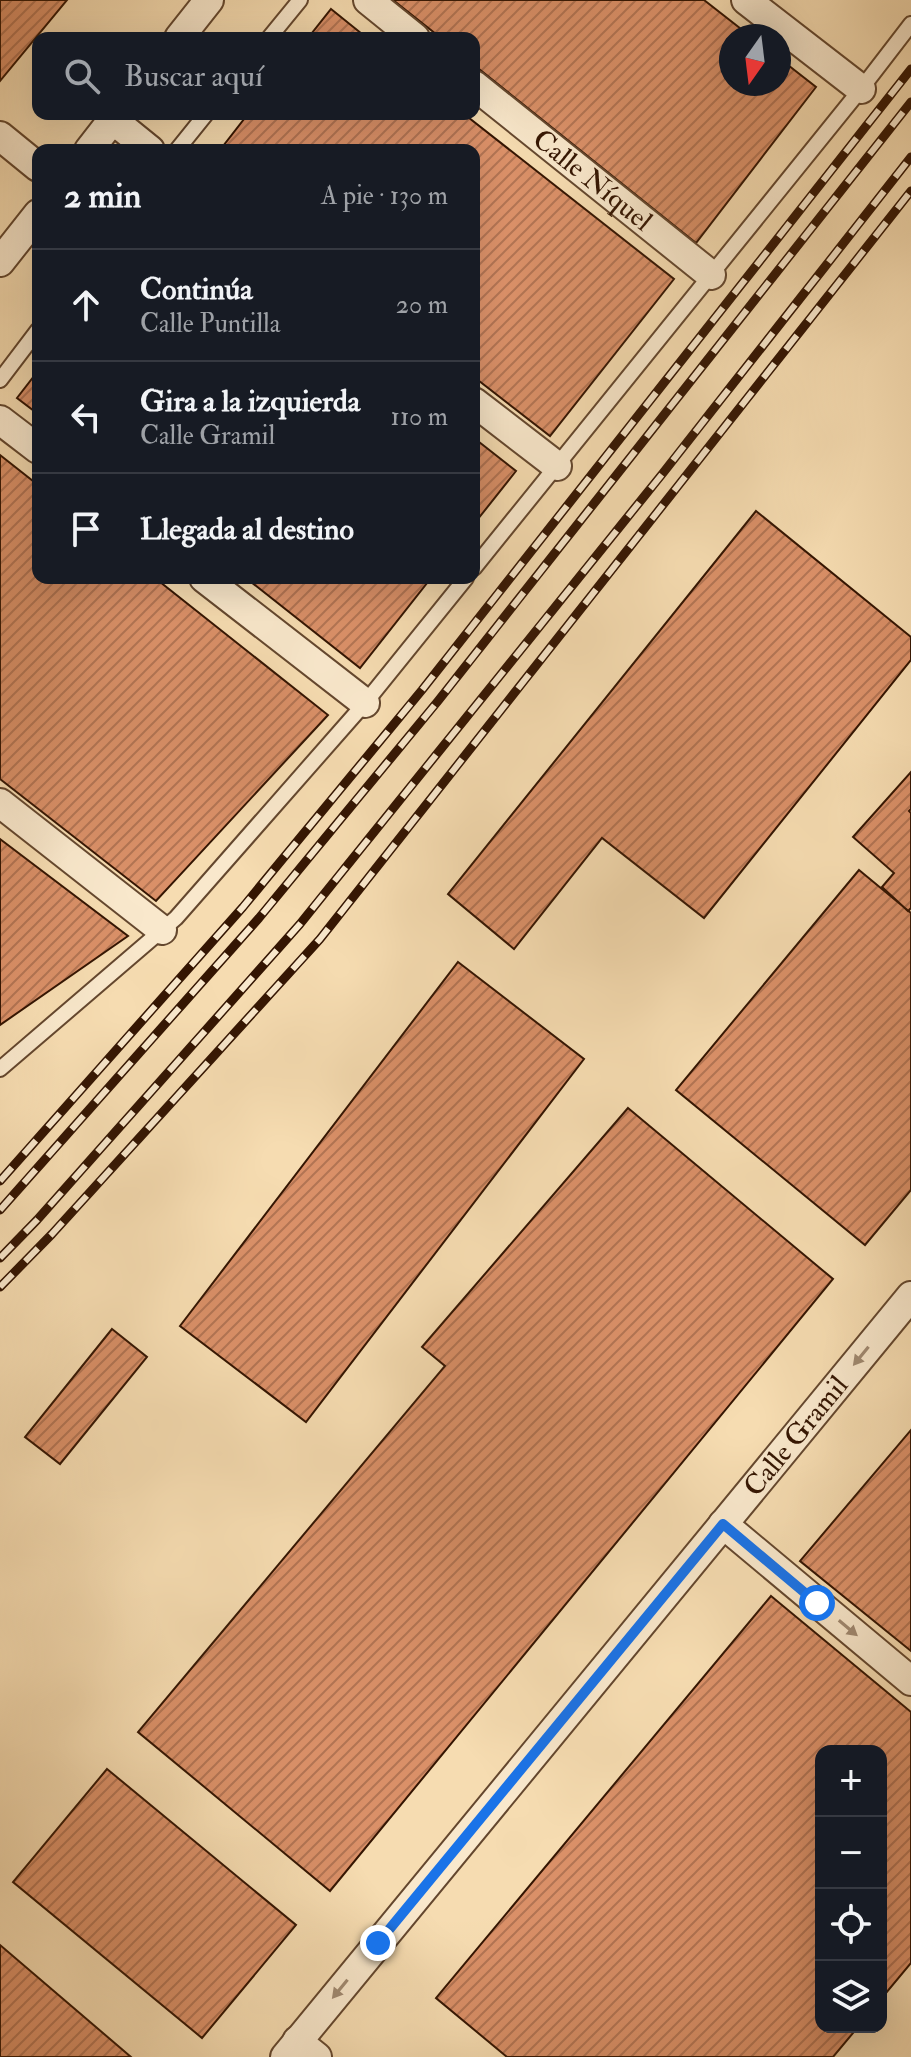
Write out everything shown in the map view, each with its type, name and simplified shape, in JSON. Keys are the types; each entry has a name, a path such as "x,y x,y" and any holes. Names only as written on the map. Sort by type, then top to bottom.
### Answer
{"street":[{"path":"368,0 408,32"},
{"path":"746,0 861,89"},
{"path":"184,32 207,1"},
{"name":"Calle Níquel","path":"480,90 711,275"},
{"path":"94,144 113,120"},
{"path":"118,120 144,144"},
{"path":"0,136 32,162"},
{"path":"0,262 32,222"},
{"path":"480,407 557,466"},
{"path":"0,420 32,444"},
{"path":"212,584 365,703"},
{"path":"0,803 162,930"},
{"name":"Calle Gramil","path":"300,2052 723,1524 911,1296"},
{"path":"723,1524 911,1681"}],"lane":[{"path":"274,32 300,0"},
{"path":"480,561 911,24"},
{"path":"182,144 201,120"},
{"path":"0,380 32,338"},
{"path":"0,1069 176,918 365,703 461,584"}],"building":[{"path":"0,0 67,0 41,32 32,32 32,42 0,81"},
{"path":"393,0 704,0 735,24 719,24 719,96 791,96 791,67 816,87 696,243 480,70 480,32 433,32"},
{"path":"331,9 360,32 313,32"},
{"path":"243,120 472,120 674,279 550,436 480,382 480,144 225,144"},
{"path":"32,379 32,409 17,398"},
{"path":"480,443 516,471 480,516"},
{"path":"0,455 32,480 32,584 163,584 328,715 156,901 0,779"},
{"path":"756,511 911,637 911,660 704,918 602,838 514,949 448,894"},
{"path":"254,584 426,584 360,668"},
{"path":"911,772 911,908 908,911 882,887 894,873 853,837"},
{"path":"0,839 128,936 0,1025"},
{"path":"859,870 911,913 911,1190 865,1245 676,1090"},
{"path":"458,962 584,1059 306,1422 180,1326"},
{"path":"628,1108 833,1279 330,1891 138,1732 445,1366 422,1347"},
{"path":"112,1329 147,1357 60,1464 25,1437"},
{"path":"911,1430 911,1651 800,1561"},
{"path":"771,1596 911,1712 911,1963 887,1992 887,1745 815,1745 815,2033 853,2033 833,2057 507,2057 436,1998"},
{"path":"107,1769 296,1925 202,2038 13,1882"},
{"path":"0,1945 131,2057 0,2057"}],"railway":[{"path":"0,1181 243,907 422,690 911,69"},
{"path":"0,1210 259,918 438,701 911,102"},
{"path":"0,1258 300,924 663,473 911,157"},
{"path":"0,1287 52,1234 320,939 911,191"}],"route":[{"path":"378,1943 723,1524 817,1603"}]}
